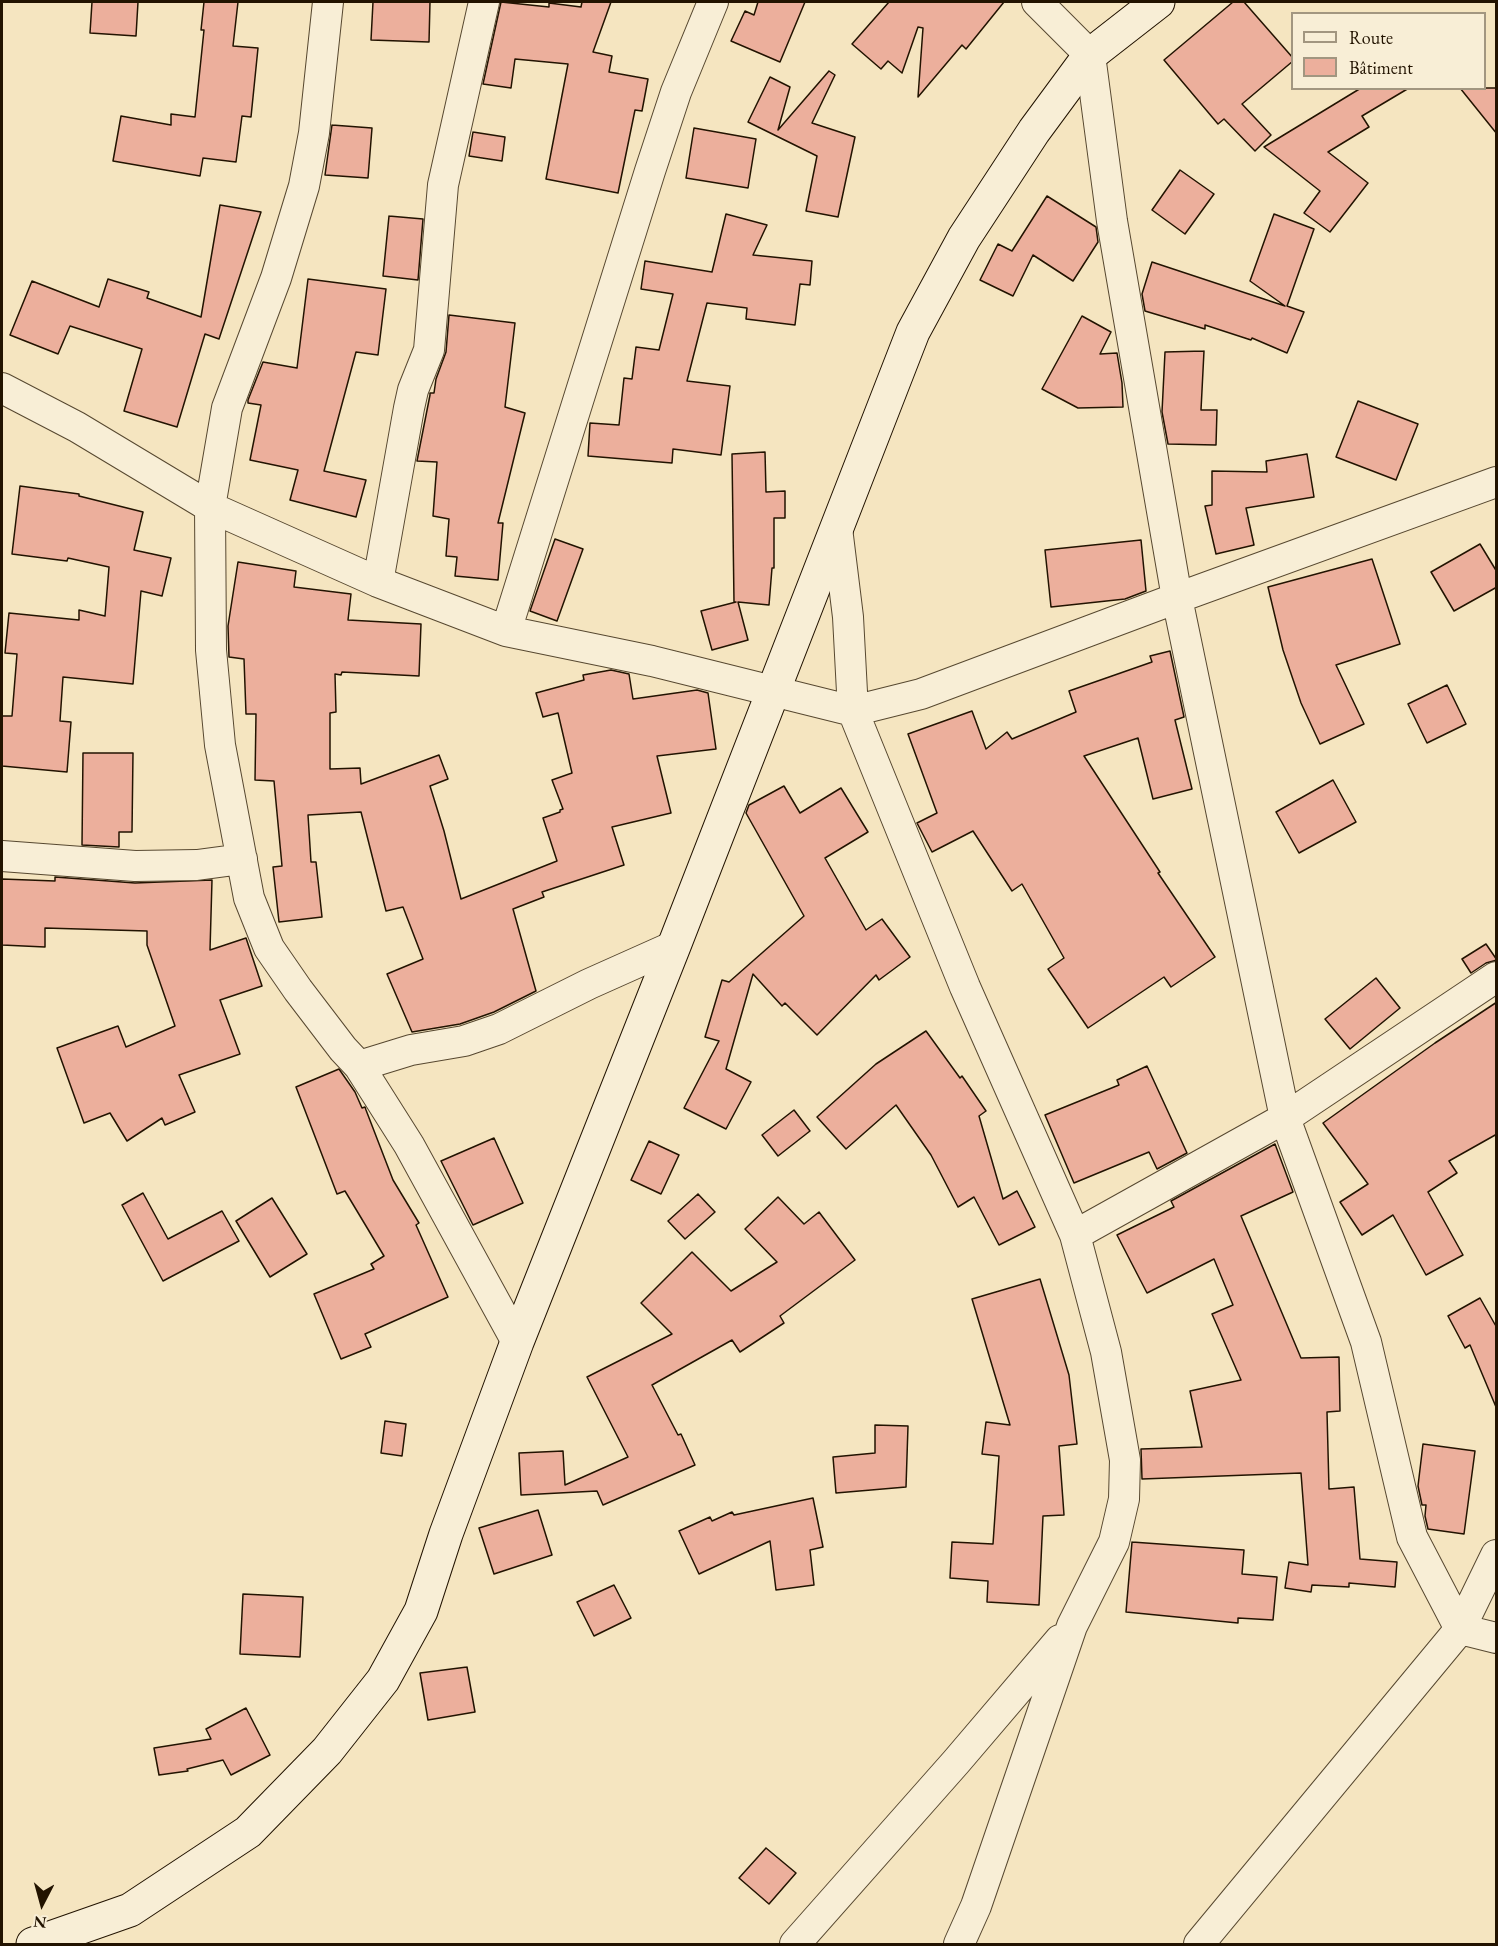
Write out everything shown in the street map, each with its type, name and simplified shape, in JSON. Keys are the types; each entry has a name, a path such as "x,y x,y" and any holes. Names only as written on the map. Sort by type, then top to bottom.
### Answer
{"main road":[{"path":"33,1944 130,1910 248,1832 327,1751 383,1680 421,1611 446,1534 517,1341 914,332 964,238 1034,130 1090,55 1158,2"}],"street":[{"path":"328,2 314,133 304,186 276,278 227,408 210,507 212,662 220,745 249,898 269,948 298,990 358,1066 409,1145 517,1341"},
{"path":"378,582 409,408 413,390 429,350 443,185 484,2"},
{"path":"506,631 650,171 676,92 713,2"},
{"path":"1037,2 1090,55 1112,222 1177,598 1285,1118 1366,1342 1412,1537 1460,1629 1497,1638"},
{"path":"2,388 76,427 210,507 378,582 506,631 652,660 853,711 921,694 1497,482"},
{"path":"837,528 848,617 853,711 965,987 1075,1235 1106,1352 1125,1460 1124,1498 1114,1542 1072,1626 976,1906 959,1944"},
{"path":"2,856 135,866 197,865 242,859"},
{"path":"358,1066 411,1050 464,1041 499,1029 589,984 674,946"},
{"path":"1075,1235 1285,1118 1497,977"},
{"path":"1199,1944 1460,1629 1497,1555"},
{"path":"795,1944 956,1762 1072,1626"}],"building":[{"path":"92,2 138,2 136,36 90,33"},
{"path":"204,2 238,2 233,46 258,48 251,117 242,116 236,162 203,158 200,176 113,161 121,116 171,125 171,114 195,117 204,30 201,30"},
{"path":"373,2 430,2 429,42 371,40"},
{"path":"501,2 549,7 549,3 581,7 582,2 611,2 593,52 612,56 609,72 648,79 642,111 635,110 618,193 546,179 568,64 515,59 511,88 483,84"},
{"path":"758,2 805,2 780,62 731,41 745,11 754,15"},
{"path":"889,2 1004,2 966,49 962,45 918,97 923,28 918,27 902,73 888,61 881,69 852,44"},
{"path":"1233,2 1244,2 1291,56 1291,63 1242,104 1271,135 1255,151 1224,119 1218,124 1164,60"},
{"path":"829,71 835,75 812,123 855,137 838,217 806,211 817,156 748,122 770,77 790,87 778,130"},
{"path":"1497,88 1497,134 1462,90"},
{"path":"1358,90 1406,90 1362,116 1369,127 1328,152 1368,183 1330,232 1304,213 1320,191 1264,147"},
{"path":"332,125 372,128 368,178 325,175"},
{"path":"694,128 756,139 748,188 686,178"},
{"path":"473,132 505,137 502,161 469,156"},
{"path":"1180,170 1214,194 1185,234 1152,210"},
{"path":"1047,196 1096,227 1098,242 1073,281 1033,255 1013,296 980,280 998,244 1012,251"},
{"path":"220,205 261,212 219,339 205,334 177,427 124,411 142,349 70,326 58,354 10,335 32,281 99,307 108,279 149,292 147,298 201,317"},
{"path":"726,214 767,225 753,255 812,261 810,285 800,284 795,325 746,319 747,308 707,303 687,381 730,386 721,455 673,449 672,463 588,456 590,423 619,425 624,378 632,379 636,347 659,350 673,294 641,289 645,261 712,272"},
{"path":"1274,214 1314,229 1287,306 1304,312 1287,353 1252,338 1251,340 1205,325 1205,329 1145,311 1142,294 1152,262 1285,306 1250,281"},
{"path":"389,216 423,219 418,280 383,276"},
{"path":"308,279 386,289 378,355 356,352 324,471 366,480 356,517 290,500 298,470 250,460 261,405 248,403 248,400 263,362 297,368"},
{"path":"449,315 515,323 505,407 525,413 498,523 503,523 498,580 455,576 457,557 446,556 449,519 433,516 437,462 417,461 430,393 434,393 436,379 446,352"},
{"path":"1082,316 1111,332 1100,354 1117,353 1123,407 1078,408 1042,389"},
{"path":"1204,351 1201,410 1217,410 1216,445 1168,444 1162,412 1165,352"},
{"path":"1358,401 1418,424 1396,480 1336,457"},
{"path":"765,452 766,492 785,491 785,518 774,518 774,568 772,568 769,605 738,602 748,640 712,650 701,611 736,602 734,602 732,454"},
{"path":"1307,454 1314,497 1246,508 1254,545 1216,554 1205,506 1212,505 1212,471 1267,472 1266,461"},
{"path":"20,486 79,494 79,496 143,512 134,550 171,558 162,596 141,591 133,684 63,677 60,721 71,722 67,772 2,766 2,716 12,716 17,654 5,653 9,613 79,620 79,610 105,616 109,567 68,558 67,561 12,554"},
{"path":"555,539 583,549 557,621 530,611"},
{"path":"1141,540 1146,591 1125,599 1051,607 1045,550"},
{"path":"1480,544 1497,572 1497,587 1454,611 1431,572"},
{"path":"1372,559 1400,644 1336,665 1364,724 1320,744 1301,703 1283,650 1268,587"},
{"path":"238,562 296,571 294,587 351,594 348,620 421,624 419,676 342,672 341,675 335,674 336,712 330,713 330,769 360,768 361,784 439,755 448,779 430,786 461,899 557,861 543,818 563,809 552,780 572,773 558,713 543,717 536,693 584,680 583,675 611,670 629,674 633,699 697,690 708,693 716,749 657,756 671,813 612,827 624,865 542,892 544,897 513,909 536,991 494,1012 460,1024 412,1032 387,974 423,959 403,907 386,911 361,812 308,815 311,862 316,862 322,917 279,922 273,867 282,866 274,781 255,780 256,714 246,714 244,659 229,657 228,626"},
{"path":"1170,651 1184,717 1175,720 1192,789 1153,799 1138,738 1084,756 1160,872 1158,873 1215,957 1171,987 1164,977 1088,1028 1048,969 1064,958 1022,884 1012,891 973,831 932,852 917,823 937,813 908,734 972,711 986,749 1007,732 1012,739 1076,712 1069,691 1152,662 1150,656"},
{"path":"1447,685 1466,724 1427,743 1408,704"},
{"path":"83,753 133,753 132,832 119,832 119,847 82,845"},
{"path":"1333,780 1356,822 1299,853 1276,812"},
{"path":"784,786 800,813 841,788 868,832 825,858 866,930 882,919 910,957 879,980 876,975 817,1035 785,1003 782,1006 753,974 726,1069 751,1082 726,1129 684,1108 719,1041 705,1037 722,980 729,982 804,916 746,813 749,805"},
{"path":"55,877 135,883 212,880 210,950 246,938 262,986 220,1000 240,1054 179,1075 195,1112 165,1125 162,1118 127,1141 110,1113 84,1123 57,1048 118,1026 126,1047 175,1026 147,945 147,931 45,928 45,947 2,945 2,879 55,881"},
{"path":"1486,944 1497,960 1486,963 1471,973 1462,959"},
{"path":"1376,978 1400,1008 1350,1049 1325,1019"},
{"path":"1497,1002 1497,1134 1449,1161 1457,1173 1428,1192 1463,1255 1426,1275 1393,1215 1362,1235 1340,1202 1368,1184 1323,1123"},
{"path":"926,1031 986,1111 979,1116 1003,1199 1017,1191 1035,1227 999,1245 974,1197 958,1207 931,1155 896,1105 846,1149 817,1117 876,1064"},
{"path":"1147,1066 1187,1153 1157,1169 1149,1152 1074,1183 1045,1115 1119,1085 1117,1080"},
{"path":"339,1069 355,1092 362,1108 365,1107 393,1180 419,1223 416,1225 448,1297 365,1334 371,1347 341,1359 314,1294 374,1269 371,1264 384,1256 345,1191 337,1194 296,1087"},
{"path":"794,1110 810,1131 778,1156 762,1135"},
{"path":"494,1138 523,1203 473,1225 441,1161"},
{"path":"649,1141 679,1155 661,1194 631,1180"},
{"path":"1275,1144 1293,1192 1241,1216 1301,1358 1339,1357 1340,1411 1327,1412 1329,1489 1354,1487 1360,1559 1397,1562 1395,1587 1349,1583 1349,1587 1312,1585 1311,1592 1285,1588 1289,1562 1308,1565 1301,1473 1142,1479 1141,1449 1202,1447 1190,1391 1241,1380 1212,1314 1233,1305 1214,1259 1147,1293 1117,1235 1174,1207 1171,1201"},
{"path":"143,1193 168,1239 222,1211 239,1241 163,1281 122,1205"},
{"path":"698,1194 715,1212 685,1239 668,1221"},
{"path":"778,1197 804,1224 819,1212 855,1260 780,1316 784,1323 740,1352 732,1340 652,1385 678,1435 681,1434 695,1465 603,1505 597,1491 521,1495 519,1453 563,1451 565,1485 628,1457 587,1377 672,1334 641,1303 692,1252 731,1291 777,1262 745,1229"},
{"path":"272,1198 307,1254 270,1277 236,1221"},
{"path":"1040,1279 1069,1375 1077,1444 1059,1446 1064,1515 1043,1516 1039,1605 987,1602 988,1581 950,1578 952,1542 993,1544 999,1456 982,1454 986,1422 1010,1425 972,1299"},
{"path":"1480,1298 1497,1328 1496,1407 1470,1345 1465,1348 1448,1316"},
{"path":"385,1421 406,1424 402,1456 381,1453"},
{"path":"875,1425 908,1426 906,1487 836,1493 833,1457 875,1453"},
{"path":"1423,1444 1475,1451 1464,1534 1428,1529 1425,1516 1426,1505 1422,1505 1418,1486"},
{"path":"813,1498 823,1547 810,1550 814,1585 776,1590 770,1541 699,1574 679,1531 710,1517 712,1521 732,1512 734,1515"},
{"path":"538,1510 552,1555 494,1574 479,1528"},
{"path":"1132,1542 1244,1550 1242,1574 1277,1577 1273,1620 1238,1618 1238,1623 1126,1612"},
{"path":"614,1585 631,1618 594,1636 577,1602"},
{"path":"243,1594 303,1597 300,1657 240,1654"},
{"path":"467,1667 475,1712 428,1720 420,1673"},
{"path":"246,1708 270,1755 231,1775 223,1760 187,1769 188,1771 159,1775 154,1748 211,1739 206,1729"},
{"path":"766,1848 796,1873 769,1904 739,1878"}]}
